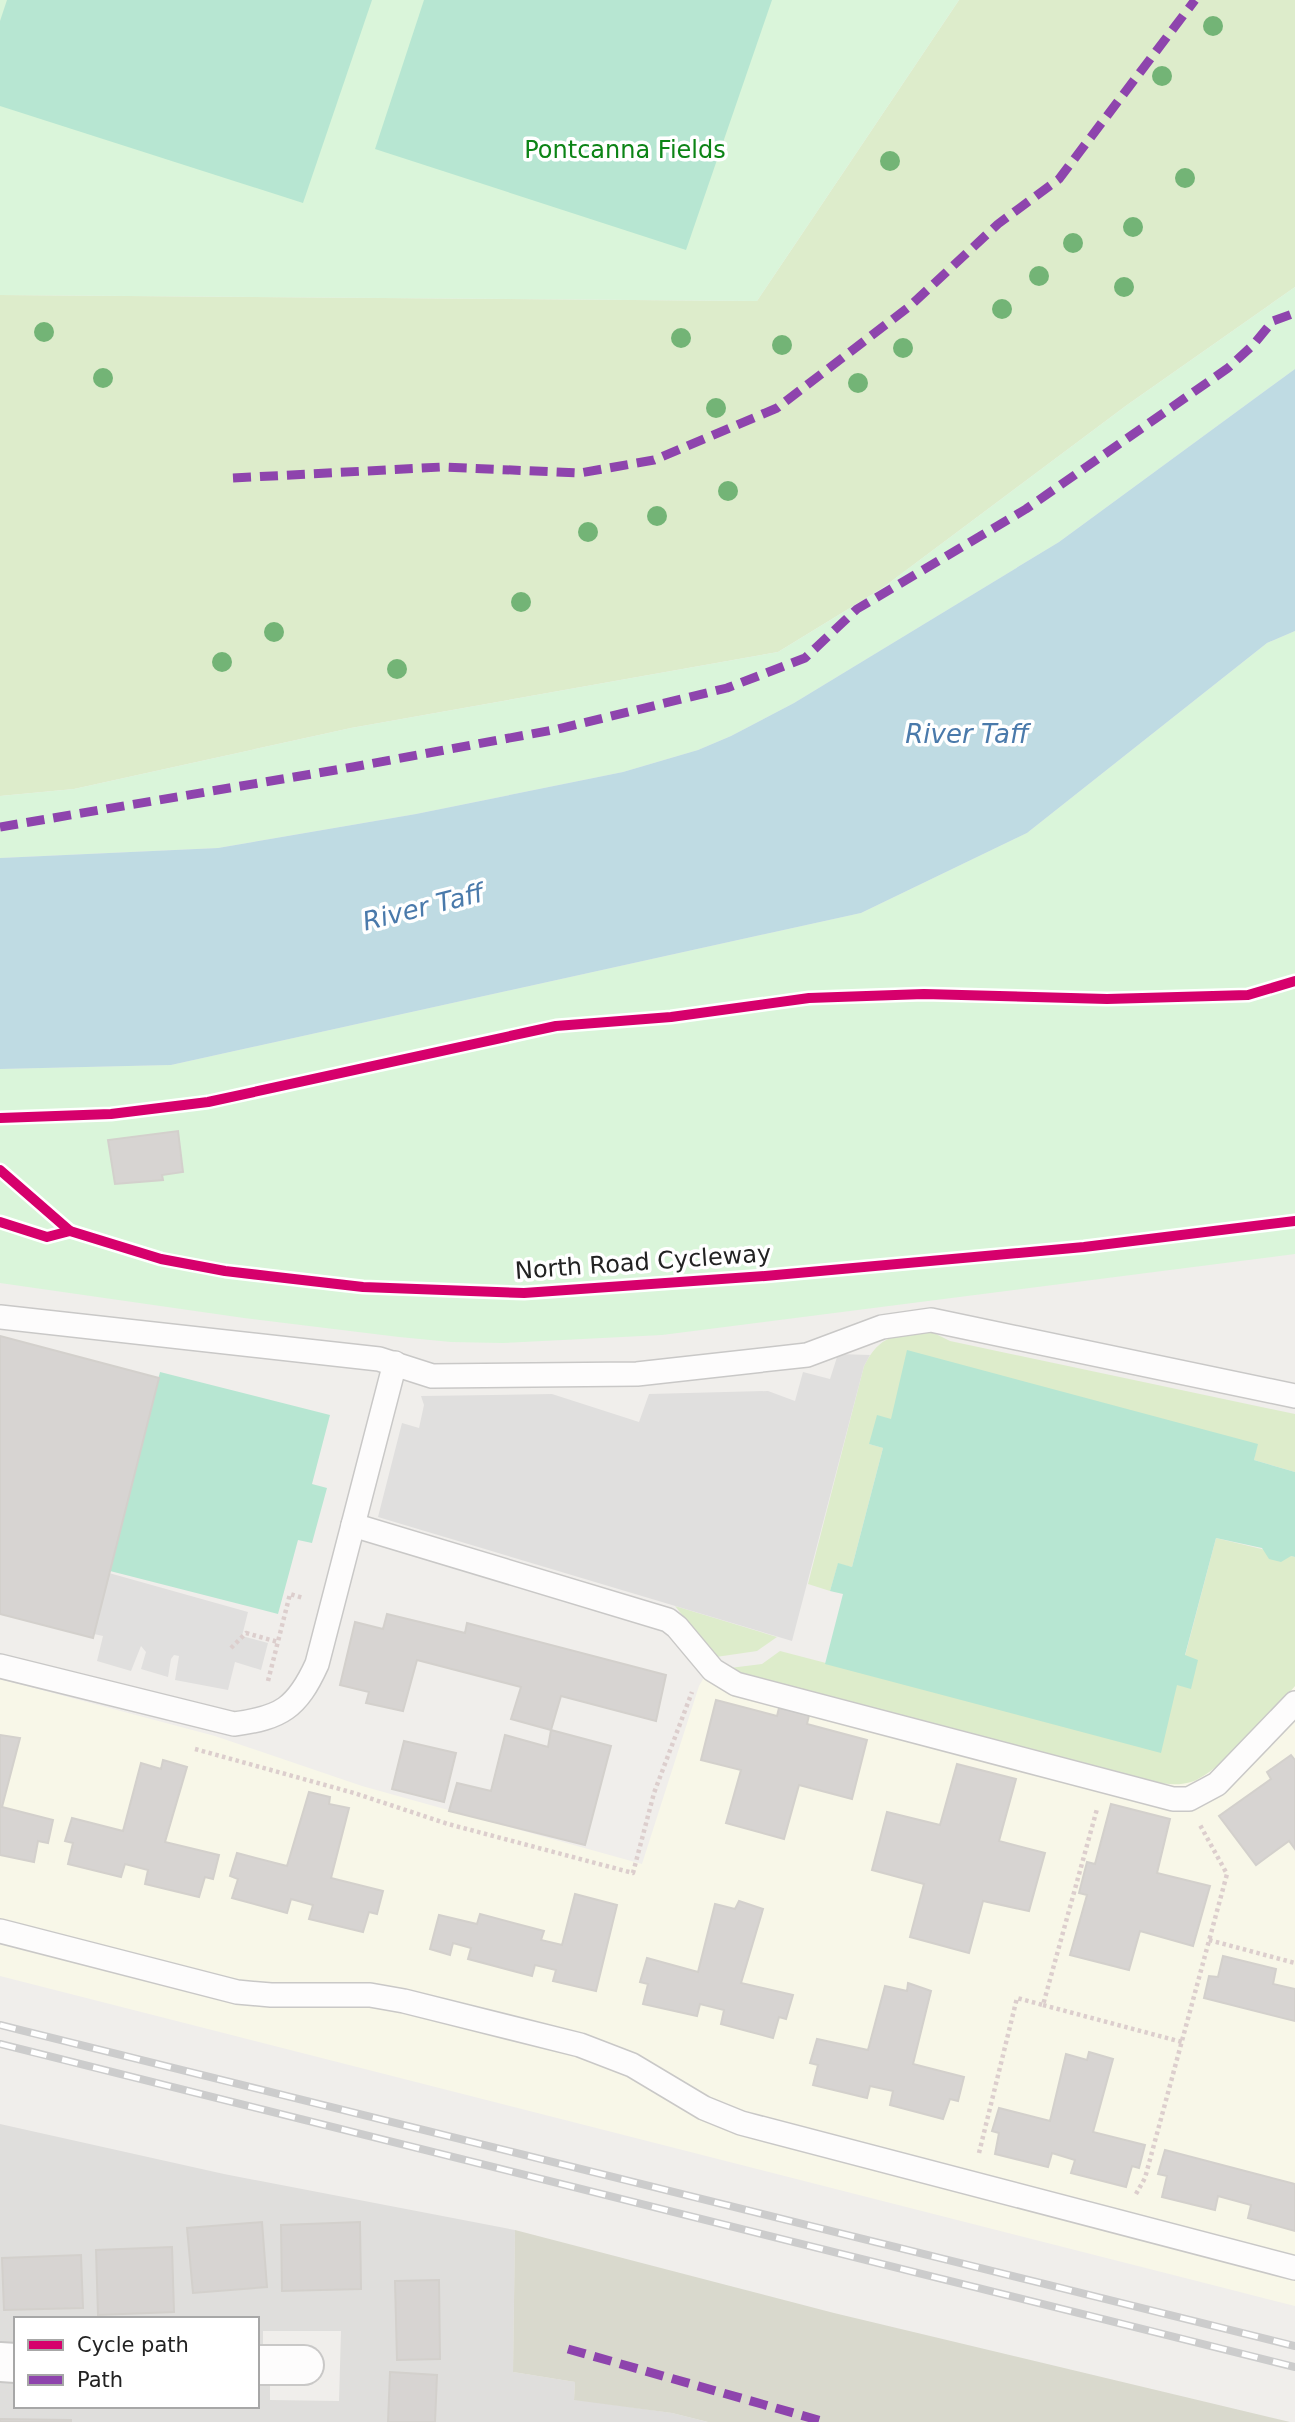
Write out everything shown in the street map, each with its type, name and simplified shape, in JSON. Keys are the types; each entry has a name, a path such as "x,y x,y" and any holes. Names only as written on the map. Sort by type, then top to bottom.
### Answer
{"street":[{"path":"259,2365 304,2365"}],"lane":[{"path":"0,1317 353,1356 395,1363 432,1376 636,1374 807,1355 881,1326 931,1320 1295,1396"},
{"path":"0,1666 234,1724 260,1721 281,1713 296,1700 308,1684 317,1664 395,1363"},
{"path":"353,1525 668,1619 713,1670 736,1684 1173,1799 1189,1799 1217,1784 1295,1703"},
{"path":"0,1931 237,1992 271,1996 370,1995 580,2045 632,2065 704,2108 741,2123 1295,2268"}],"path":[{"path":"0,1118 111,1114 208,1102 556,1026 671,1017 809,998 924,993 1107,999 1248,995 1295,981"},
{"path":"11,1133 32,1117"},
{"path":"267,1684 290,1594 331,1606"},
{"path":"232,1648 246,1633 278,1642"},
{"path":"183,1746 354,1793 448,1824 633,1873 654,1793 695,1684"},
{"path":"1043,2005 1105,1781"},
{"path":"1126,2224 1133,2199 1145,2178 1227,1874 1200,1825 1200,1817"},
{"path":"1209,1940 1295,1963"},
{"path":"977,2160 1017,1998 1182,2042"}],"shaded area":[{"path":"838,1354 870,1355 864,1366 792,1641 378,1517 402,1423 419,1428 424,1405 421,1396 552,1394 639,1422 649,1394 768,1391 795,1401 803,1372 830,1379"},
{"path":"109,1573 248,1612 242,1636 268,1643 261,1670 235,1662 228,1690 175,1680 179,1656 174,1655 171,1659 168,1677 141,1669 146,1652 141,1646 131,1671 97,1661 103,1636 94,1634"},
{"path":"716,1657 730,1668 1265,1719 1295,1686 1295,2306 0,1976 0,1679 215,1736 362,1786 642,1864 699,1686"},
{"path":"0,2124 224,2174 515,2230 513,2372 575,2382 574,2399 672,2413 708,2422 0,2422 0,2376 14,2376 14,2408 259,2408 259,2380 270,2380 270,2400 339,2401 341,2331 263,2331 263,2352 259,2352 259,2317 14,2317 14,2352 0,2352"},
{"path":"515,2230 834,2313 1290,2422 708,2422 672,2413 574,2400 575,2382 513,2372"}],"green space":[{"name":"Pontcanna Fields","path":"0,0 959,0 757,301 0,295"},
{"path":"7,0 372,0 303,203 0,106 0,21"},
{"path":"424,0 772,0 686,250 375,149"},
{"path":"959,0 1295,0 1295,287 1127,405 881,589 778,652 351,728 74,789 0,796 0,295 757,301"},
{"path":"1295,287 1295,369 1059,542 794,703 731,736 698,750 623,772 416,814 218,848 0,858 0,796 74,789 351,728 778,652 881,589 1127,405"},
{"path":"1295,631 1295,1254 662,1335 503,1343 399,1337 0,1283 0,1069 171,1065 861,913 1027,833 1267,643"},
{"path":"928,1330 950,1341 1295,1414 1295,1472 1254,1460 1257,1444 891,1419 869,1444 883,1448 852,1567 838,1564 830,1591 808,1584 864,1366 876,1348 890,1338"},
{"path":"907,1350 1258,1444 1254,1460 1295,1472 1295,1557 1291,1556 1281,1562 1269,1559 1262,1548 1216,1538 1185,1655 1198,1660 1191,1689 1177,1685 1161,1753 825,1664 843,1594 830,1591 838,1563 852,1567 883,1448 869,1444 877,1415 891,1419"},
{"path":"160,1372 330,1415 312,1484 327,1488 312,1543 298,1540 278,1614 110,1571"},
{"path":"1216,1538 1295,1557 1295,1686 1231,1754 1203,1777 1191,1782 1153,1782 746,1677 730,1668 762,1664 780,1651 826,1663 1178,1684 1191,1688 1185,1656"},
{"path":"675,1606 777,1637 757,1651 716,1657"}],"water":[{"name":"River Taff","path":"1295,369 1295,631 1267,643 1027,833 861,913 171,1065 0,1069 0,858 218,848 416,814 623,772 698,750 794,703 1059,542"}],"building":[{"path":"178,1131 183,1172 162,1175 163,1180 115,1184 108,1140"},
{"path":"0,1336 159,1378 93,1638 0,1614"},
{"path":"387,1614 465,1633 467,1623 666,1675 656,1721 561,1696 551,1730 511,1719 521,1687 417,1660 403,1711 366,1703 369,1692 340,1685 355,1622 383,1629"},
{"path":"716,1700 777,1716 779,1708 809,1715 807,1724 867,1740 852,1799 799,1785 784,1839 726,1823 741,1770 701,1760"},
{"path":"551,1730 611,1746 585,1845 449,1811 457,1783 491,1791 505,1735 548,1747"},
{"path":"0,1735 20,1738 2,1807 53,1820 48,1843 38,1841 34,1862 0,1855"},
{"path":"404,1741 456,1753 444,1802 392,1789"},
{"path":"1291,1755 1295,1760 1295,1849 1289,1841 1256,1865 1219,1816 1271,1779 1267,1772"},
{"path":"163,1760 187,1767 165,1842 219,1855 213,1879 205,1877 199,1897 145,1884 148,1870 125,1864 121,1877 68,1864 73,1843 65,1841 72,1818 123,1831 141,1763 161,1769"},
{"path":"957,1764 1016,1779 999,1841 1045,1853 1029,1911 983,1901 969,1953 910,1937 924,1884 872,1870 887,1812 940,1825"},
{"path":"309,1792 330,1797 329,1804 349,1808 331,1878 383,1891 377,1914 369,1912 363,1932 309,1919 313,1905 291,1899 287,1913 232,1898 238,1879 230,1876 237,1853 287,1866"},
{"path":"1111,1804 1170,1819 1157,1873 1210,1886 1193,1946 1140,1931 1129,1970 1070,1955 1087,1895 1079,1893 1087,1862 1095,1864"},
{"path":"575,1894 617,1905 596,1991 553,1981 556,1970 535,1965 532,1976 468,1959 471,1948 453,1943 450,1955 430,1949 439,1915 477,1924 480,1914 544,1931 541,1940 562,1945"},
{"path":"739,1901 763,1909 741,1983 793,1995 786,2019 779,2017 773,2038 721,2024 724,2010 700,2004 697,2016 643,2004 648,1984 640,1982 647,1958 698,1972 715,1904 735,1909"},
{"path":"1223,1956 1276,1969 1273,1984 1295,1989 1295,2021 1204,1998 1209,1976 1218,1977"},
{"path":"908,1983 931,1991 913,2064 964,2077 958,2101 950,2099 943,2119 890,2105 893,2091 870,2086 867,2098 813,2085 818,2065 810,2063 817,2039 868,2050 885,1986 907,1991"},
{"path":"1089,2052 1113,2059 1093,2132 1145,2145 1139,2168 1132,2166 1126,2187 1071,2173 1075,2160 1052,2153 1048,2167 995,2154 999,2133 992,2131 999,2108 1050,2121 1066,2054 1087,2060"},
{"path":"1165,2150 1295,2184 1295,2231 1248,2218 1251,2205 1218,2196 1215,2210 1162,2197 1167,2176 1158,2174"},
{"path":"262,2222 267,2287 193,2293 187,2228"},
{"path":"360,2222 361,2289 282,2291 281,2225"},
{"path":"172,2247 174,2312 98,2315 96,2250"},
{"path":"81,2255 83,2308 4,2310 2,2258"},
{"path":"439,2280 440,2359 397,2360 395,2281"},
{"path":"390,2372 437,2375 435,2422 388,2422"},
{"path":"0,2419 71,2420 71,2422 0,2422"}],"railway":[{"path":"0,2025 1295,2346"},
{"path":"0,2044 1295,2367"}],"marked path":[{"path":"233,478 442,467 580,473 654,460 777,408 910,306 998,224 1059,179 1195,0"},
{"path":"0,827 558,729 727,688 805,658 857,609 1026,509 1228,368 1253,345 1273,321 1295,313"},
{"path":"568,2349 825,2422"}],"cycle path":[{"path":"0,1118 111,1114 208,1102 556,1026 671,1017 809,998 924,994 1107,999 1248,995 1295,981"},
{"path":"0,1170 70,1231"},
{"name":"North Road Cycleway","path":"0,1222 47,1237 70,1231 161,1259 225,1271 363,1287 524,1293 765,1276 1084,1247 1295,1221"}]}
